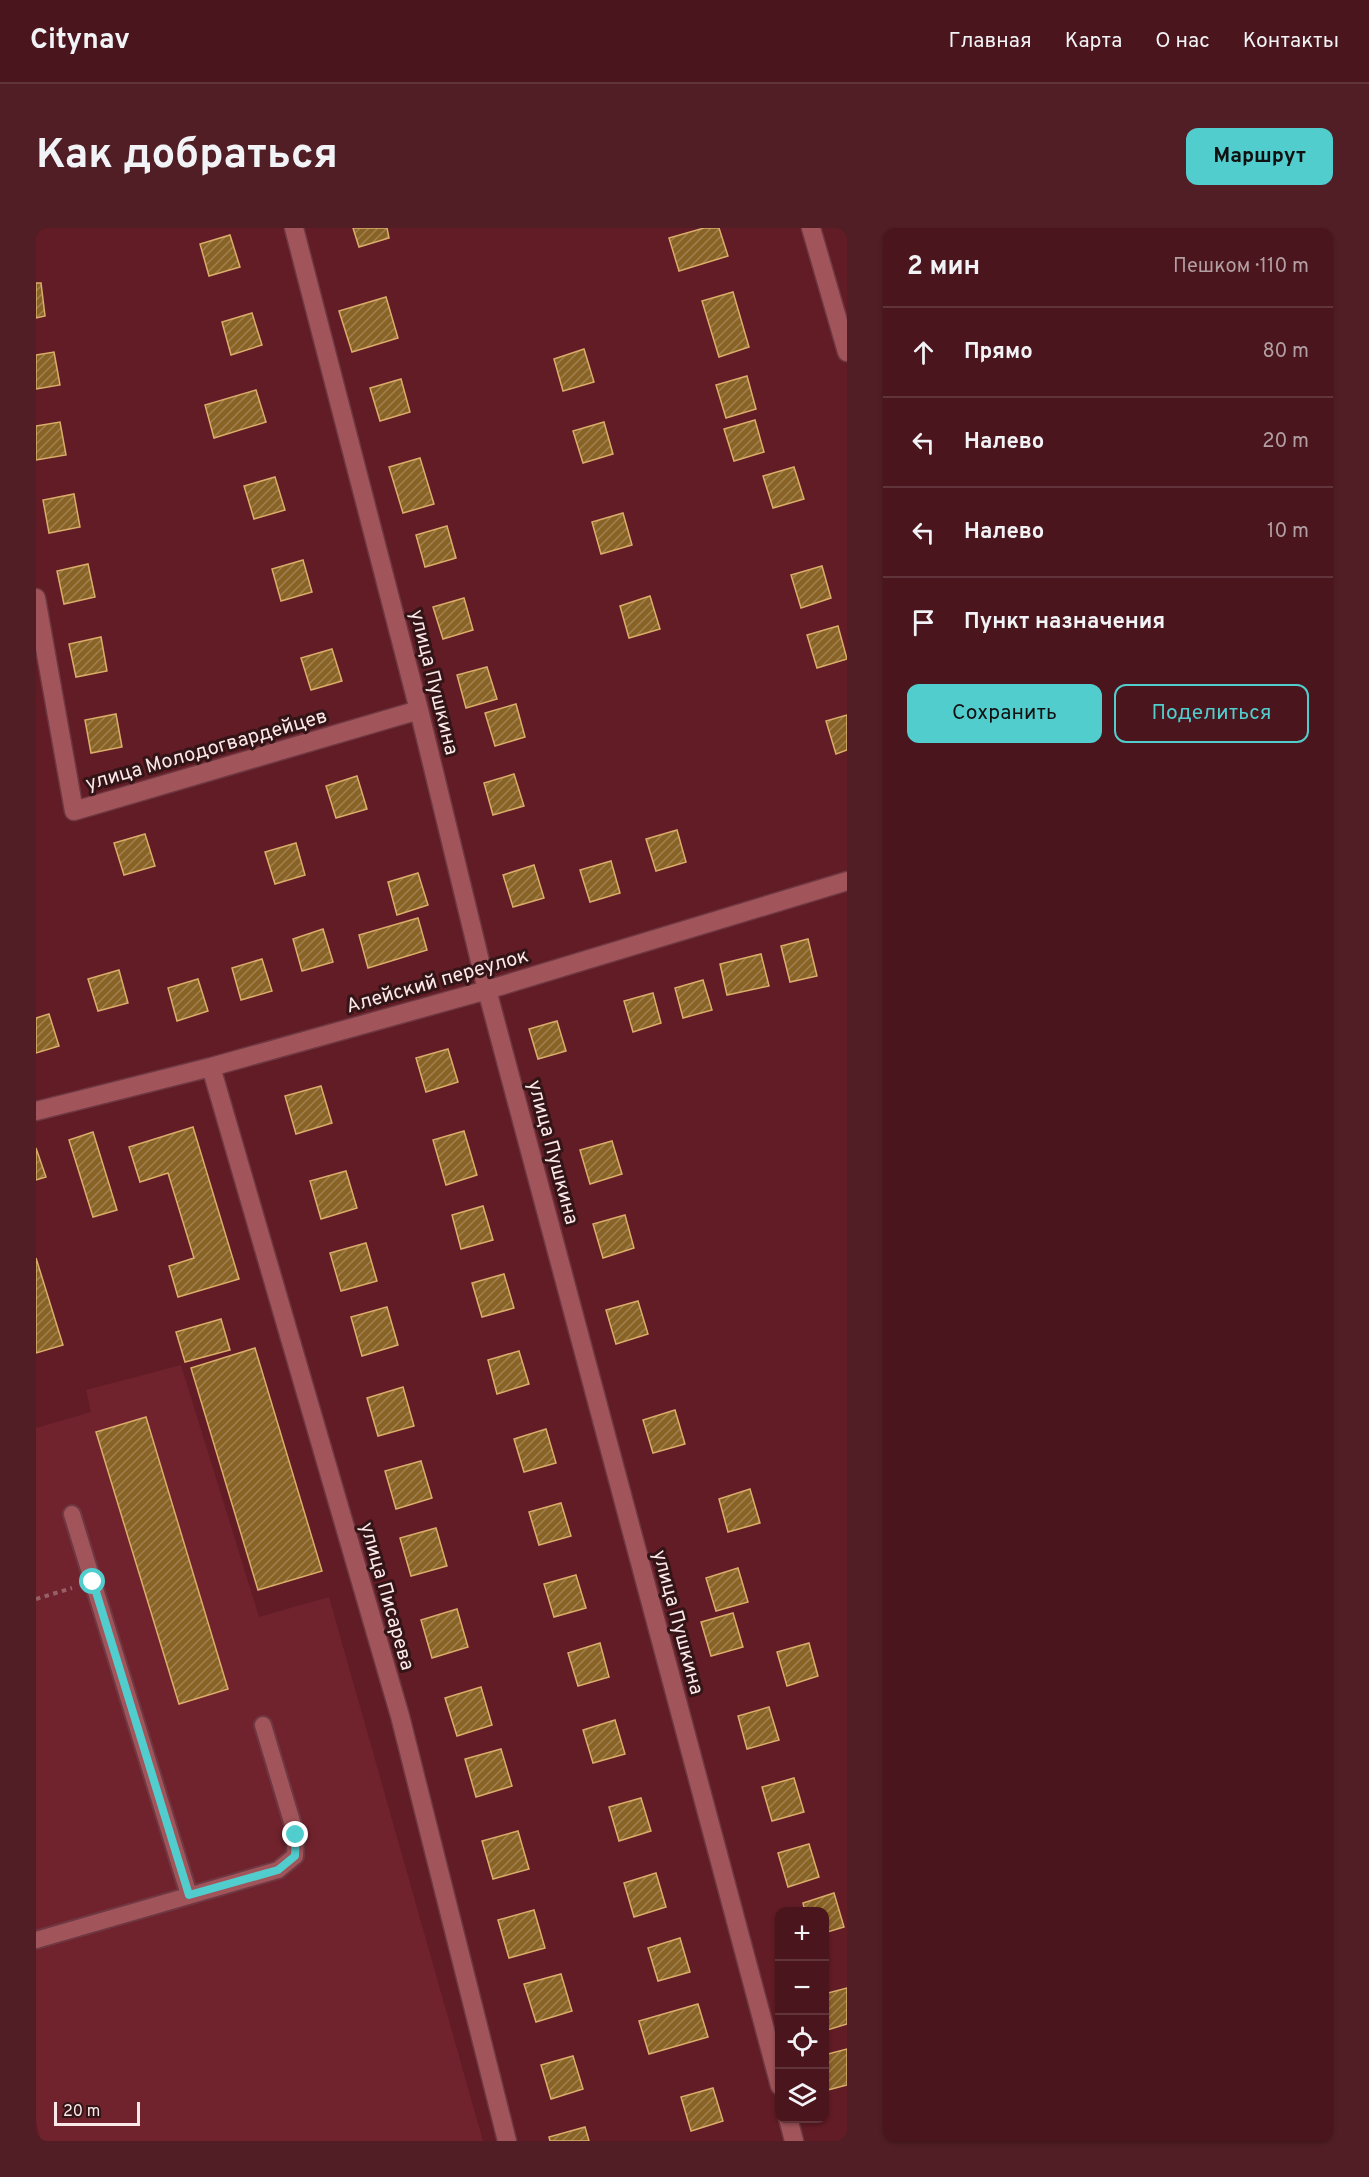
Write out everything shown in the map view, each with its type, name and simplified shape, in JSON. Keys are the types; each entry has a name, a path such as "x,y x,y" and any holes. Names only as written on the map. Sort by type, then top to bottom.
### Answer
{"street":[{"name":"улица Пушкина","path":"294,228 419,710 487,990 775,2069"},
{"path":"811,228 847,352"},
{"name":"улица Молодогвардейцев","path":"36,598 74,811 419,710"},
{"name":"Алейский переулок","path":"36,1111 211,1067 487,990 847,881"},
{"name":"улица Писарева","path":"211,1067 400,1716 507,2141"},
{"path":"789,2123 794,2141"}],"lane":[{"path":"72,1514 189,1895"},
{"path":"36,1940 278,1870 295,1856 296,1835 263,1725"}],"path":[{"path":"36,1599 93,1582"}],"shaded area":[{"path":"181,1365 259,1617 329,1597 483,2141 41,2141 36,2122 36,1428 91,1412 86,1390"}],"building":[{"path":"353,228 387,228 389,238 359,247"},
{"path":"704,228 719,228 728,256 679,271 669,238"},
{"path":"230,235 240,267 209,276 200,244"},
{"path":"36,283 41,283 45,316 36,318"},
{"path":"733,292 749,347 719,357 702,301"},
{"path":"386,297 398,338 352,352 339,311"},
{"path":"252,313 262,345 231,355 222,322"},
{"path":"584,349 594,382 563,391 554,359"},
{"path":"54,352 60,385 36,389 36,355"},
{"path":"747,376 756,409 726,418 716,385"},
{"path":"401,379 410,412 380,421 370,388"},
{"path":"256,390 266,422 214,438 205,405"},
{"path":"755,420 764,452 734,461 724,429"},
{"path":"60,422 66,455 36,460 36,426"},
{"path":"604,422 613,454 583,463 573,431"},
{"path":"420,458 434,504 403,513 389,467"},
{"path":"794,467 804,499 773,508 763,476"},
{"path":"275,477 285,510 254,519 244,486"},
{"path":"74,494 80,527 49,533 43,500"},
{"path":"623,513 632,545 601,554 592,522"},
{"path":"447,526 456,558 425,567 416,535"},
{"path":"303,560 312,592 281,601 272,569"},
{"path":"88,564 95,597 64,604 57,571"},
{"path":"822,566 831,598 801,608 791,575"},
{"path":"650,596 660,629 629,638 620,606"},
{"path":"464,598 473,630 443,639 433,607"},
{"path":"838,626 847,659 817,668 807,635"},
{"path":"101,637 107,671 76,677 69,644"},
{"path":"332,649 342,681 311,690 301,658"},
{"path":"487,667 497,699 466,708 457,675"},
{"path":"516,704 525,737 495,746 485,713"},
{"path":"116,714 122,747 91,753 85,720"},
{"path":"847,715 847,750 836,754 826,721"},
{"path":"514,774 524,806 493,815 484,783"},
{"path":"357,776 367,809 336,818 326,786"},
{"path":"677,830 686,862 656,871 646,839"},
{"path":"145,834 155,866 124,875 114,843"},
{"path":"296,843 305,875 275,884 265,852"},
{"path":"611,861 620,893 590,902 580,870"},
{"path":"534,865 544,898 513,907 503,875"},
{"path":"418,873 428,905 397,915 388,882"},
{"path":"418,918 427,950 368,968 359,935"},
{"path":"323,929 333,962 302,971 293,939"},
{"path":"808,939 817,976 790,982 781,946"},
{"path":"761,954 769,986 727,995 720,964"},
{"path":"262,959 272,991 241,1000 232,968"},
{"path":"119,970 128,1003 98,1011 88,979"},
{"path":"198,979 208,1011 177,1021 168,988"},
{"path":"703,980 712,1010 683,1018 675,988"},
{"path":"653,993 661,1023 633,1032 624,1001"},
{"path":"49,1014 59,1046 36,1053 36,1018"},
{"path":"557,1021 566,1051 538,1059 529,1029"},
{"path":"448,1049 458,1082 426,1092 416,1058"},
{"path":"321,1086 332,1123 296,1134 285,1096"},
{"path":"193,1127 239,1279 178,1297 169,1266 194,1258 168,1173 140,1182 129,1147"},
{"path":"464,1131 477,1175 446,1185 433,1140"},
{"path":"93,1132 117,1210 93,1217 69,1140"},
{"path":"612,1141 622,1174 590,1184 580,1150"},
{"path":"36,1148 46,1177 36,1180"},
{"path":"346,1171 357,1208 321,1219 310,1181"},
{"path":"483,1206 493,1240 461,1249 452,1215"},
{"path":"625,1215 634,1248 603,1258 593,1224"},
{"path":"366,1243 377,1281 341,1291 330,1253"},
{"path":"36,1258 63,1345 36,1353"},
{"path":"504,1274 514,1308 482,1317 472,1283"},
{"path":"638,1301 648,1334 616,1344 606,1310"},
{"path":"387,1307 398,1345 362,1356 351,1317"},
{"path":"221,1319 230,1350 185,1362 176,1332"},
{"path":"255,1348 322,1571 258,1590 191,1368"},
{"path":"519,1351 529,1384 497,1394 488,1360"},
{"path":"403,1387 414,1426 378,1436 367,1398"},
{"path":"675,1410 685,1444 653,1453 643,1420"},
{"path":"146,1417 228,1689 179,1704 96,1432"},
{"path":"546,1429 556,1463 524,1472 514,1439"},
{"path":"421,1461 432,1498 396,1509 385,1471"},
{"path":"750,1489 760,1523 728,1532 719,1499"},
{"path":"561,1503 571,1536 539,1545 529,1512"},
{"path":"436,1528 447,1566 411,1576 400,1538"},
{"path":"738,1568 748,1602 716,1611 706,1578"},
{"path":"576,1575 586,1608 554,1617 544,1584"},
{"path":"457,1609 468,1647 432,1658 421,1620"},
{"path":"733,1613 743,1647 711,1656 701,1622"},
{"path":"600,1643 609,1677 578,1686 568,1653"},
{"path":"809,1643 818,1676 787,1686 777,1652"},
{"path":"481,1687 492,1725 457,1736 445,1698"},
{"path":"769,1707 779,1740 747,1749 738,1716"},
{"path":"615,1720 625,1754 593,1763 583,1730"},
{"path":"501,1749 512,1786 476,1797 465,1759"},
{"path":"794,1778 804,1812 772,1821 762,1787"},
{"path":"641,1798 651,1831 619,1841 609,1807"},
{"path":"518,1831 529,1869 493,1879 482,1841"},
{"path":"809,1844 819,1877 788,1887 778,1853"},
{"path":"656,1873 666,1907 634,1917 624,1883"},
{"path":"834,1893 844,1927 829,1932 829,1907 804,1907 803,1903"},
{"path":"534,1910 545,1948 509,1958 498,1920"},
{"path":"680,1938 690,1972 658,1981 648,1948"},
{"path":"561,1974 572,2011 536,2022 524,1984"},
{"path":"847,1988 847,2024 829,2029 829,2015 829,1993"},
{"path":"698,2004 708,2037 649,2054 639,2021"},
{"path":"847,2049 847,2085 829,2090 829,2054"},
{"path":"573,2056 583,2089 551,2099 541,2065"},
{"path":"713,2088 723,2121 691,2131 681,2097"},
{"path":"585,2127 589,2141 550,2141 549,2137"}],"route":[{"path":"93,1582 189,1895 278,1870 295,1856 296,1835"}]}
